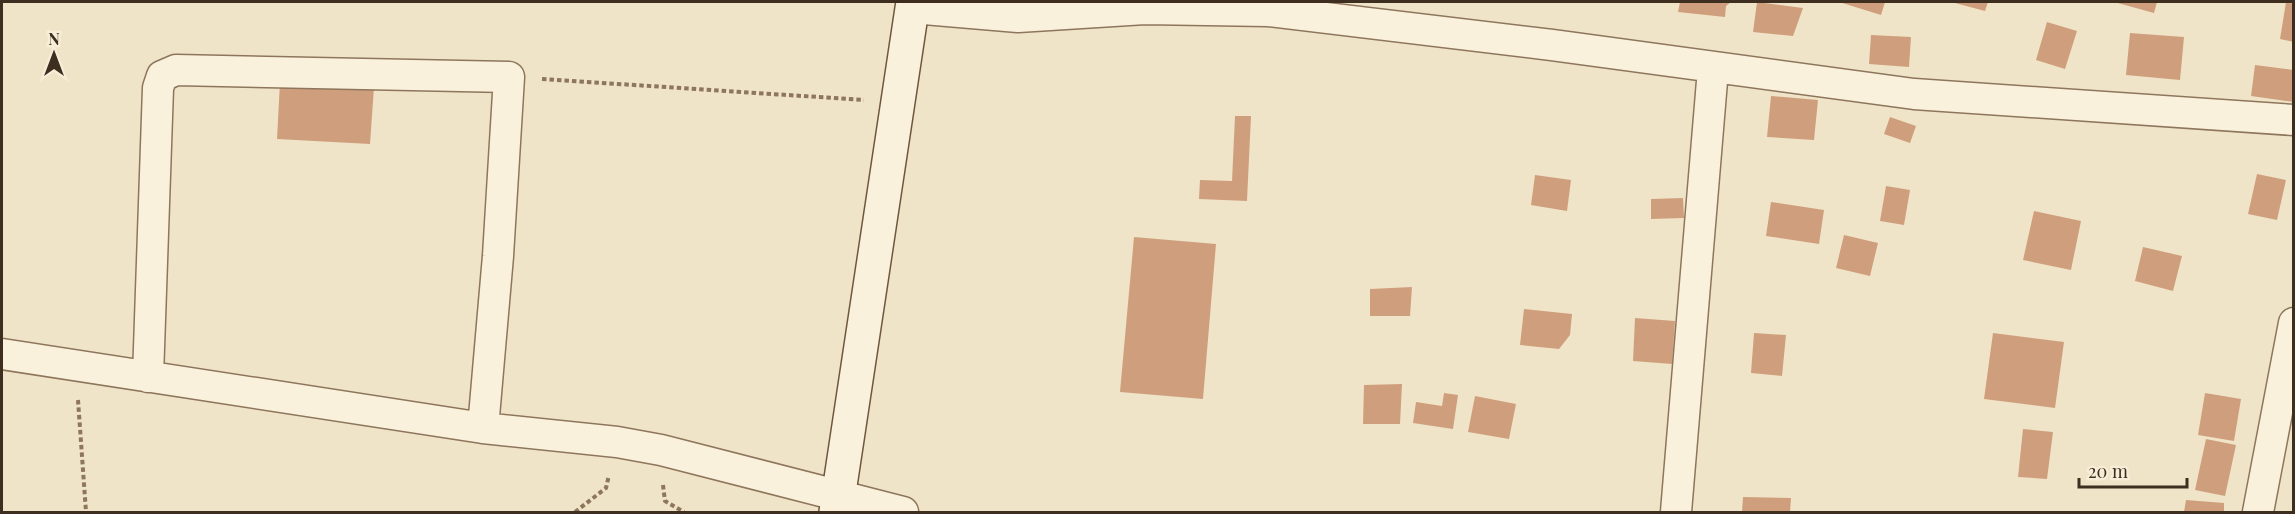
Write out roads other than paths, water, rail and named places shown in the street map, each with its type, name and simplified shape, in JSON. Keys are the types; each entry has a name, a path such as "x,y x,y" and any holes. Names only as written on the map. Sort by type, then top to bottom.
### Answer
{"main road":[{"path":"837,504 912,5"}],"street":[{"path":"912,5 1018,17 1145,9 1268,11 1552,45 1713,69 1914,94 2294,120"},
{"path":"1676,513 1713,69"},
{"path":"148,377 158,88 162,76 176,70 509,77 499,244 483,428"},
{"path":"2258,513 2294,323"},
{"path":"2,354 483,428 618,442 661,450 837,504 903,513"}]}
